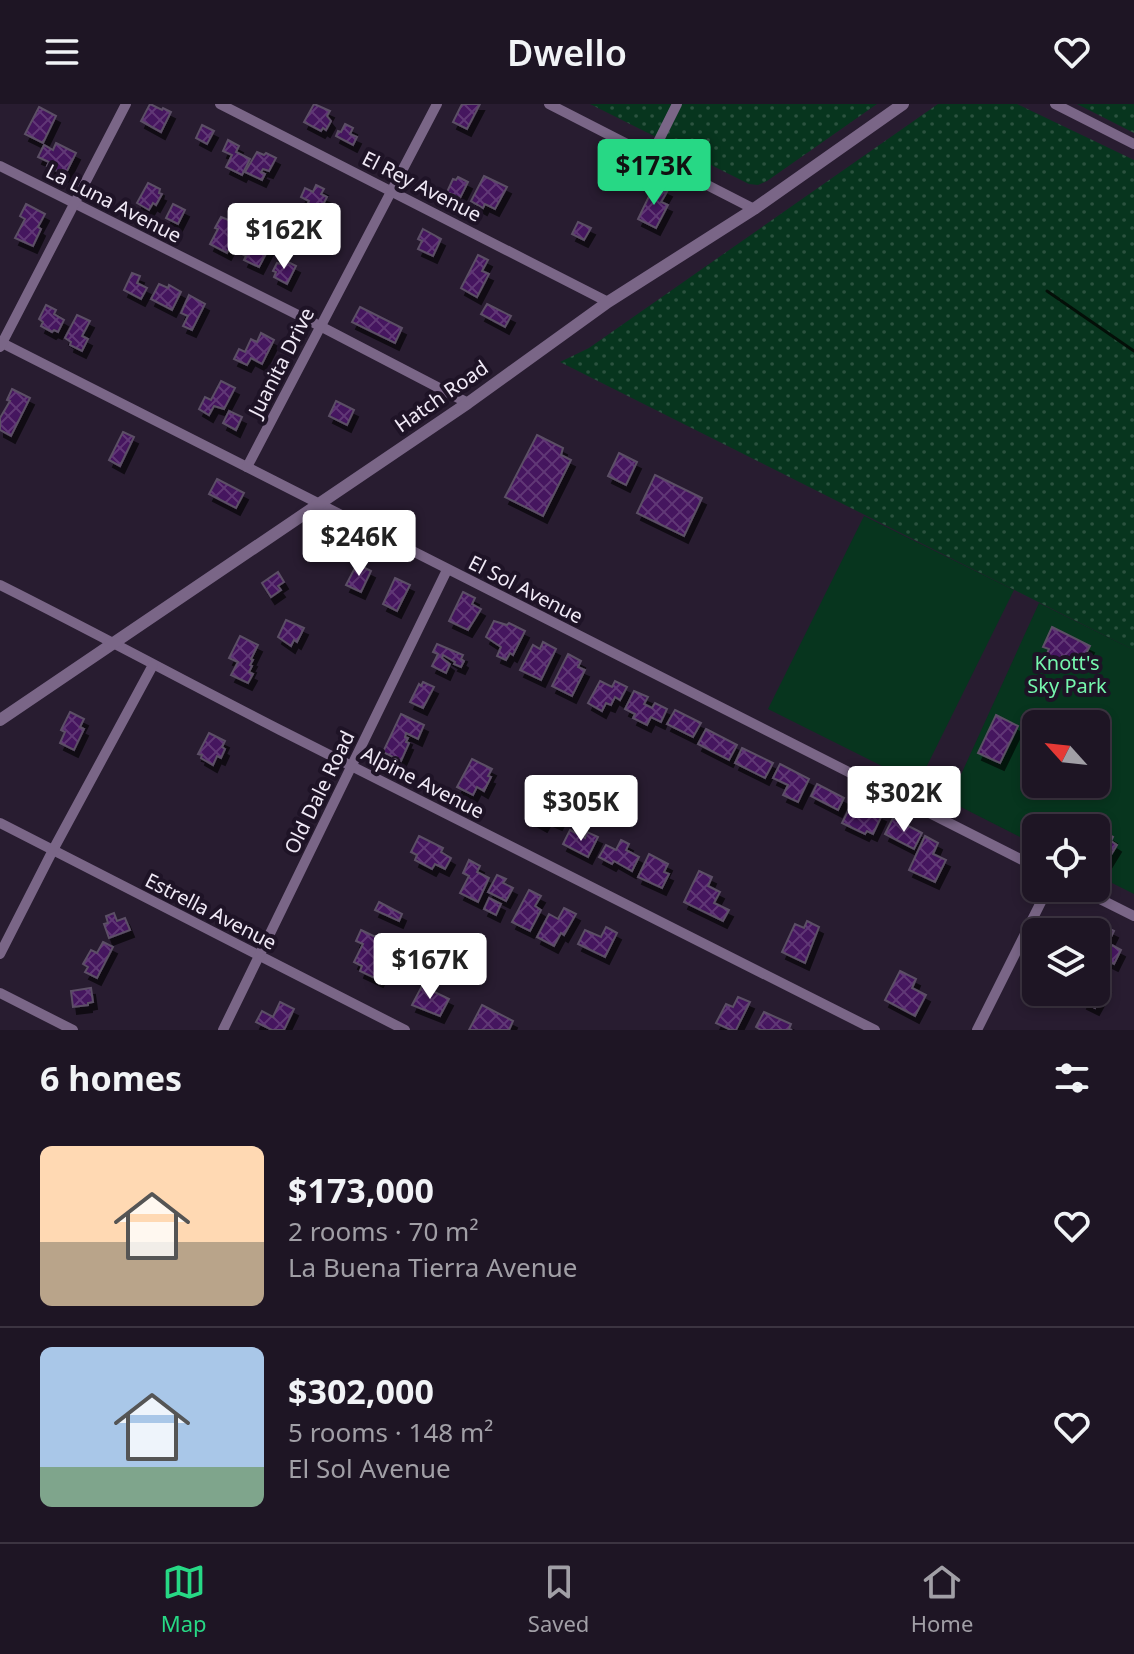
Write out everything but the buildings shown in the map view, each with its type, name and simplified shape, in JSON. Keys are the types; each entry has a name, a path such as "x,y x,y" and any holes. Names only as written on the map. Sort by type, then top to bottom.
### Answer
{"street":[{"path":"1,344 126,104"},
{"name":"El Rey Avenue","path":"220,104 608,302"},
{"name":"Juanita Drive","path":"247,467 437,104"},
{"path":"549,104 754,209"},
{"path":"651,156 677,104"},
{"name":"Hatch Road","path":"0,720 468,403 608,302 754,209 903,104"},
{"path":"1055,104 1134,144"},
{"name":"La Luna Avenue","path":"0,166 468,403"},
{"name":"El Sol Avenue","path":"1,344 1022,860"},
{"name":"Old Dale Road","path":"223,1030 447,570"},
{"name":"Alpine Avenue","path":"0,585 875,1030"},
{"path":"0,954 153,665"},
{"name":"Estrella Avenue","path":"0,823 405,1030"},
{"path":"977,1030 1041,902"},
{"path":"1106,902 1134,916"},
{"path":"0,993 73,1030"}],"green space":[{"path":"590,104 672,104 656,137"},
{"path":"681,104 877,104 758,185 749,184 663,141"},
{"path":"938,104 1017,104 1134,160 1134,650 560,362 589,348"},
{"path":"1077,104 1134,104 1134,133"},
{"path":"864,516 1014,590 918,784 768,709"},
{"name":"Knott's Sky Park","path":"1039,603 1134,650 1134,894 1110,882 1110,814 1022,814 1022,838 949,801"}],"waterway":[{"path":"1047,291 1134,351"}]}
